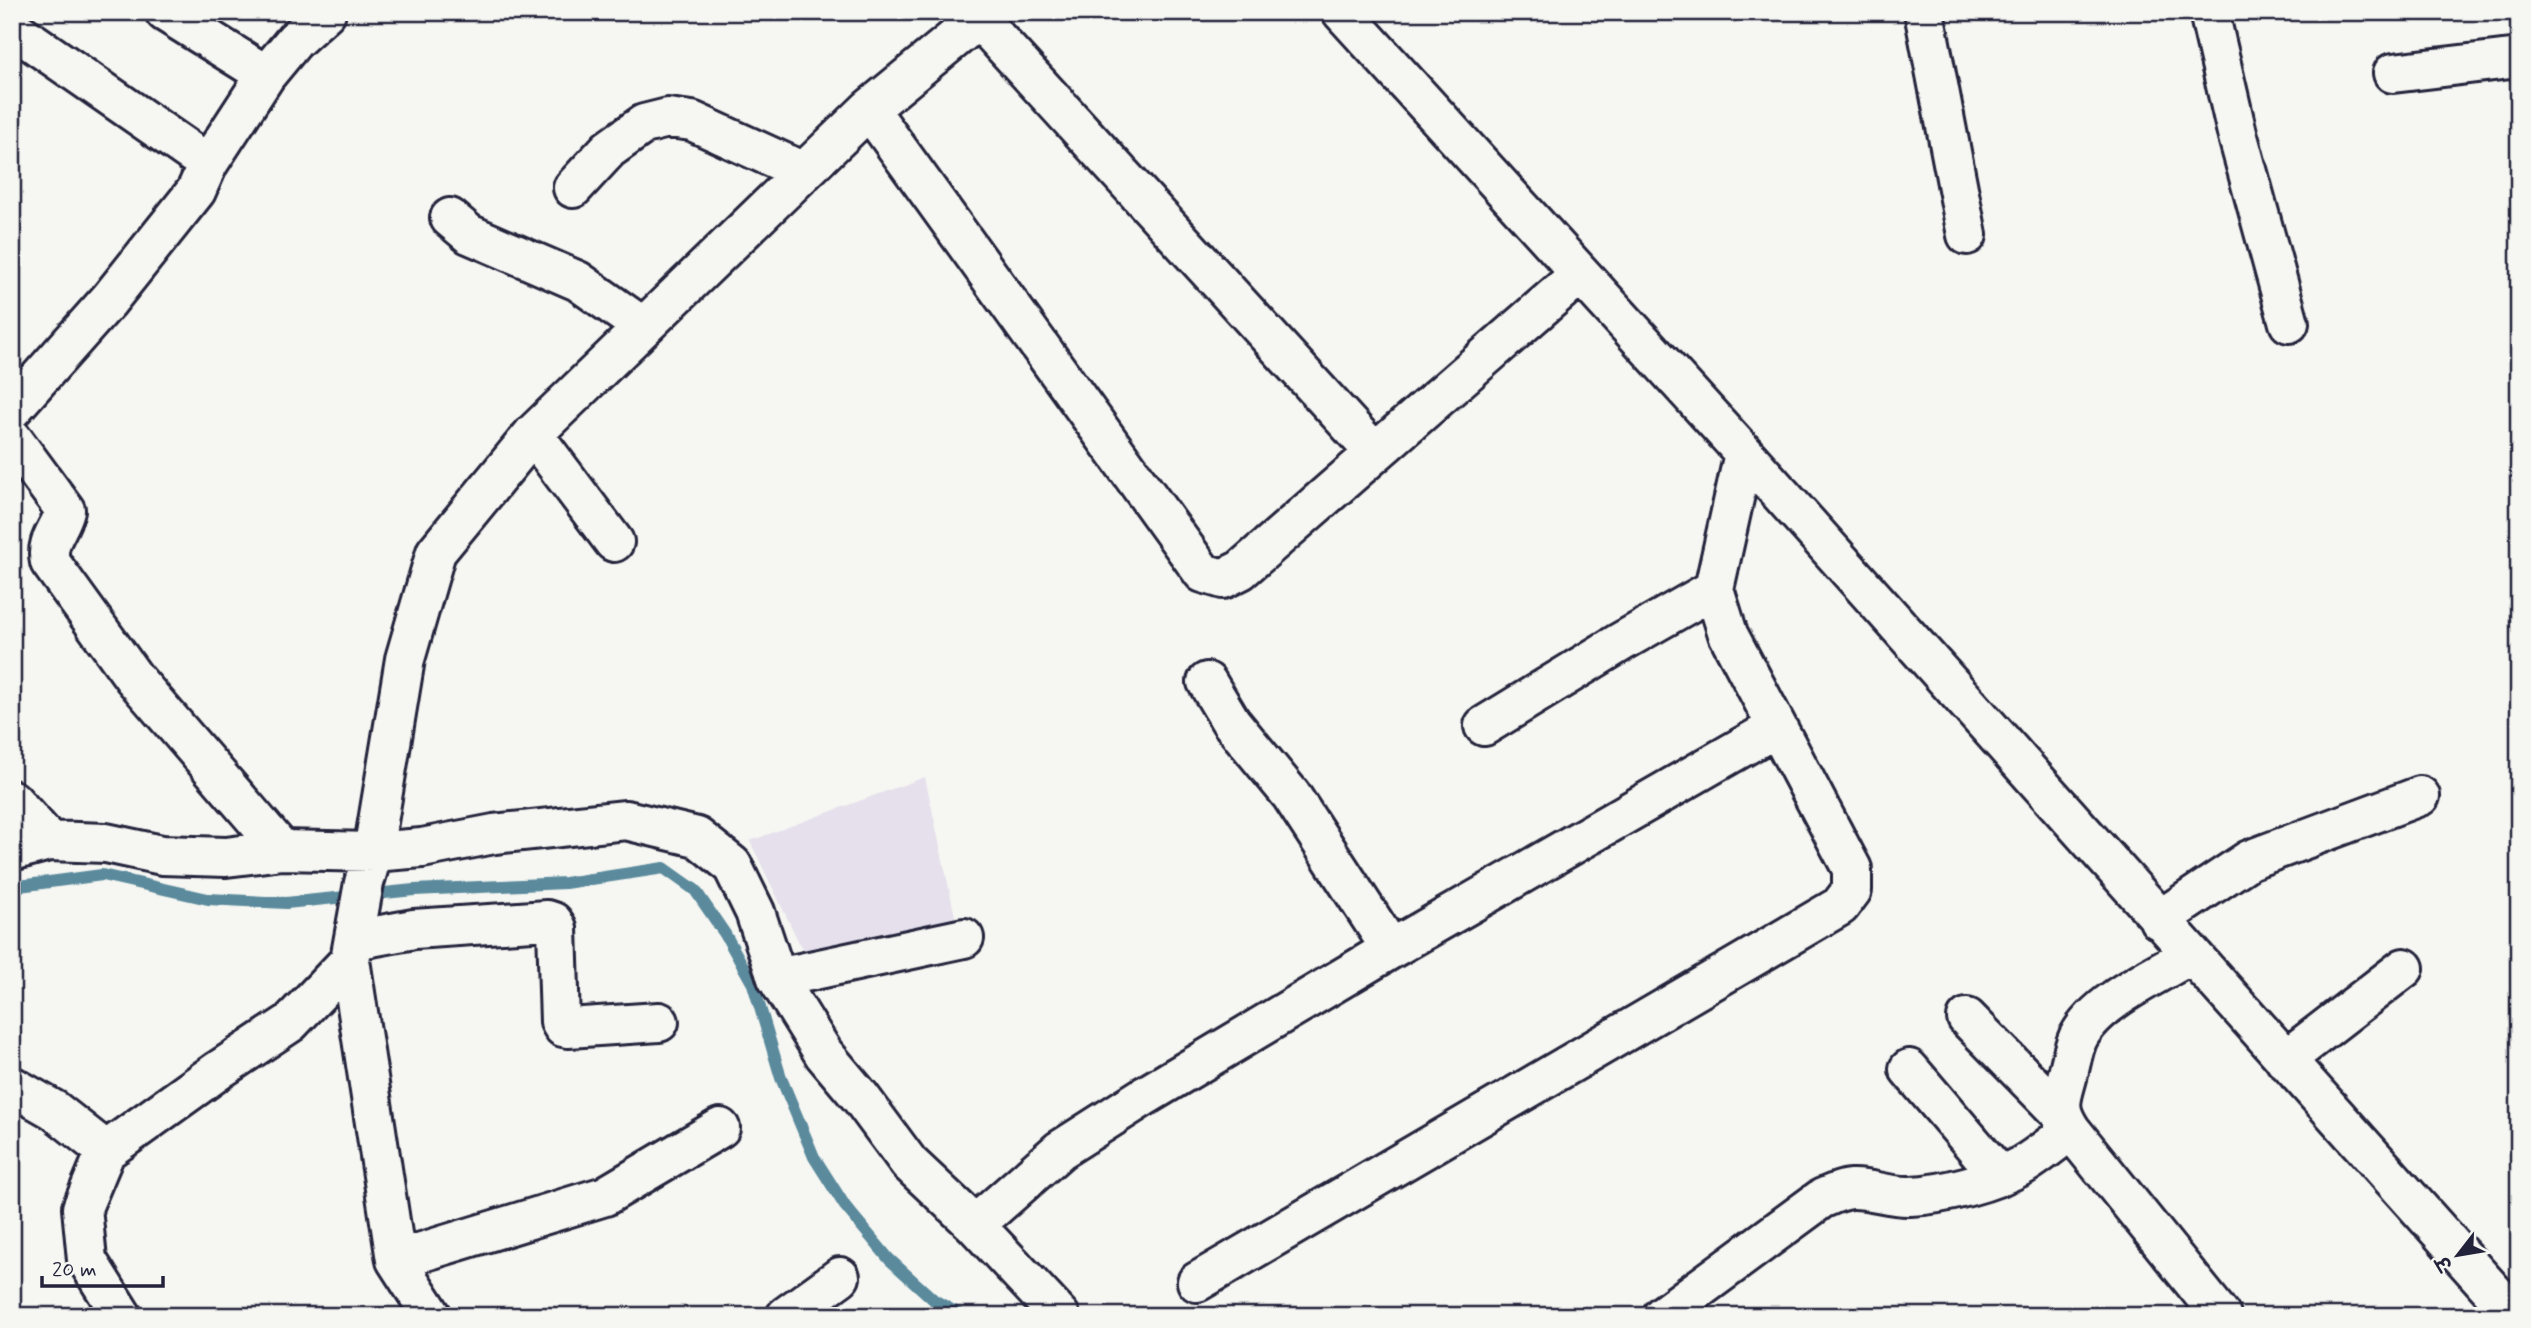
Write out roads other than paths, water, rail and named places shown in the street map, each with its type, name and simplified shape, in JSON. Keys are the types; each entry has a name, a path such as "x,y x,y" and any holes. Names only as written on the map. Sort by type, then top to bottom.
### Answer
{"street":[{"path":"165,12 266,75"},
{"path":"12,408 109,300 195,191 208,164 266,75 295,40 326,12"},
{"path":"1342,12 1744,453 2515,1316"},
{"path":"1924,12 1967,234"},
{"path":"2209,12 2237,133 2289,323"},
{"path":"432,1316 396,1260 354,941 405,659 436,552 533,434 869,108 984,16 1375,453"},
{"path":"12,27 208,164"},
{"path":"2393,74 2519,58"},
{"path":"869,108 1203,573 1223,579 1241,570 1580,274"},
{"path":"573,188 609,149 644,124 668,118 692,121 802,171"},
{"path":"450,218 469,234 578,281 643,327"},
{"path":"533,434 614,542"},
{"path":"12,438 65,510 50,540 47,552 50,562 134,678 282,850"},
{"path":"1197,1283 1840,906 1852,890 1852,869 1728,634 1714,589 1744,453"},
{"path":"1484,726 1714,589"},
{"path":"1207,682 1231,722 1291,795 1391,949"},
{"path":"975,1225 1060,1150 1155,1090 1391,949 1777,727"},
{"path":"2159,919 2249,860 2420,796"},
{"path":"12,800 49,841"},
{"path":"12,850 49,841 106,843 162,855 226,857 282,850 368,867 422,848 494,834 626,820 697,837 732,865 755,912 777,978 824,1054 861,1098 909,1163 975,1225 1060,1316"},
{"path":"122,1316 87,1260 82,1208 106,1151 290,1023 354,941 414,929 547,920 553,922 556,928 560,1022 563,1027 659,1022"},
{"path":"777,978 964,938"},
{"path":"2066,1122 2061,1100 2077,1040 2089,1022 2107,1005 2190,955"},
{"path":"2285,1060 2404,968"},
{"path":"1967,1018 2066,1122 2221,1316"},
{"path":"1909,1069 2000,1176"},
{"path":"12,1086 54,1110 106,1151"},
{"path":"1662,1316 1821,1199 1851,1189 1907,1196 1926,1195 2000,1176 2024,1164 2066,1122"},
{"path":"396,1260 605,1196 720,1128"},
{"path":"786,1316 839,1277"}],"waterway":[{"path":"12,887 102,875 208,899 286,903 414,890 565,883 664,868 695,890 725,934 753,984 781,1078 814,1157 845,1206 889,1259 934,1300 962,1316"}]}
